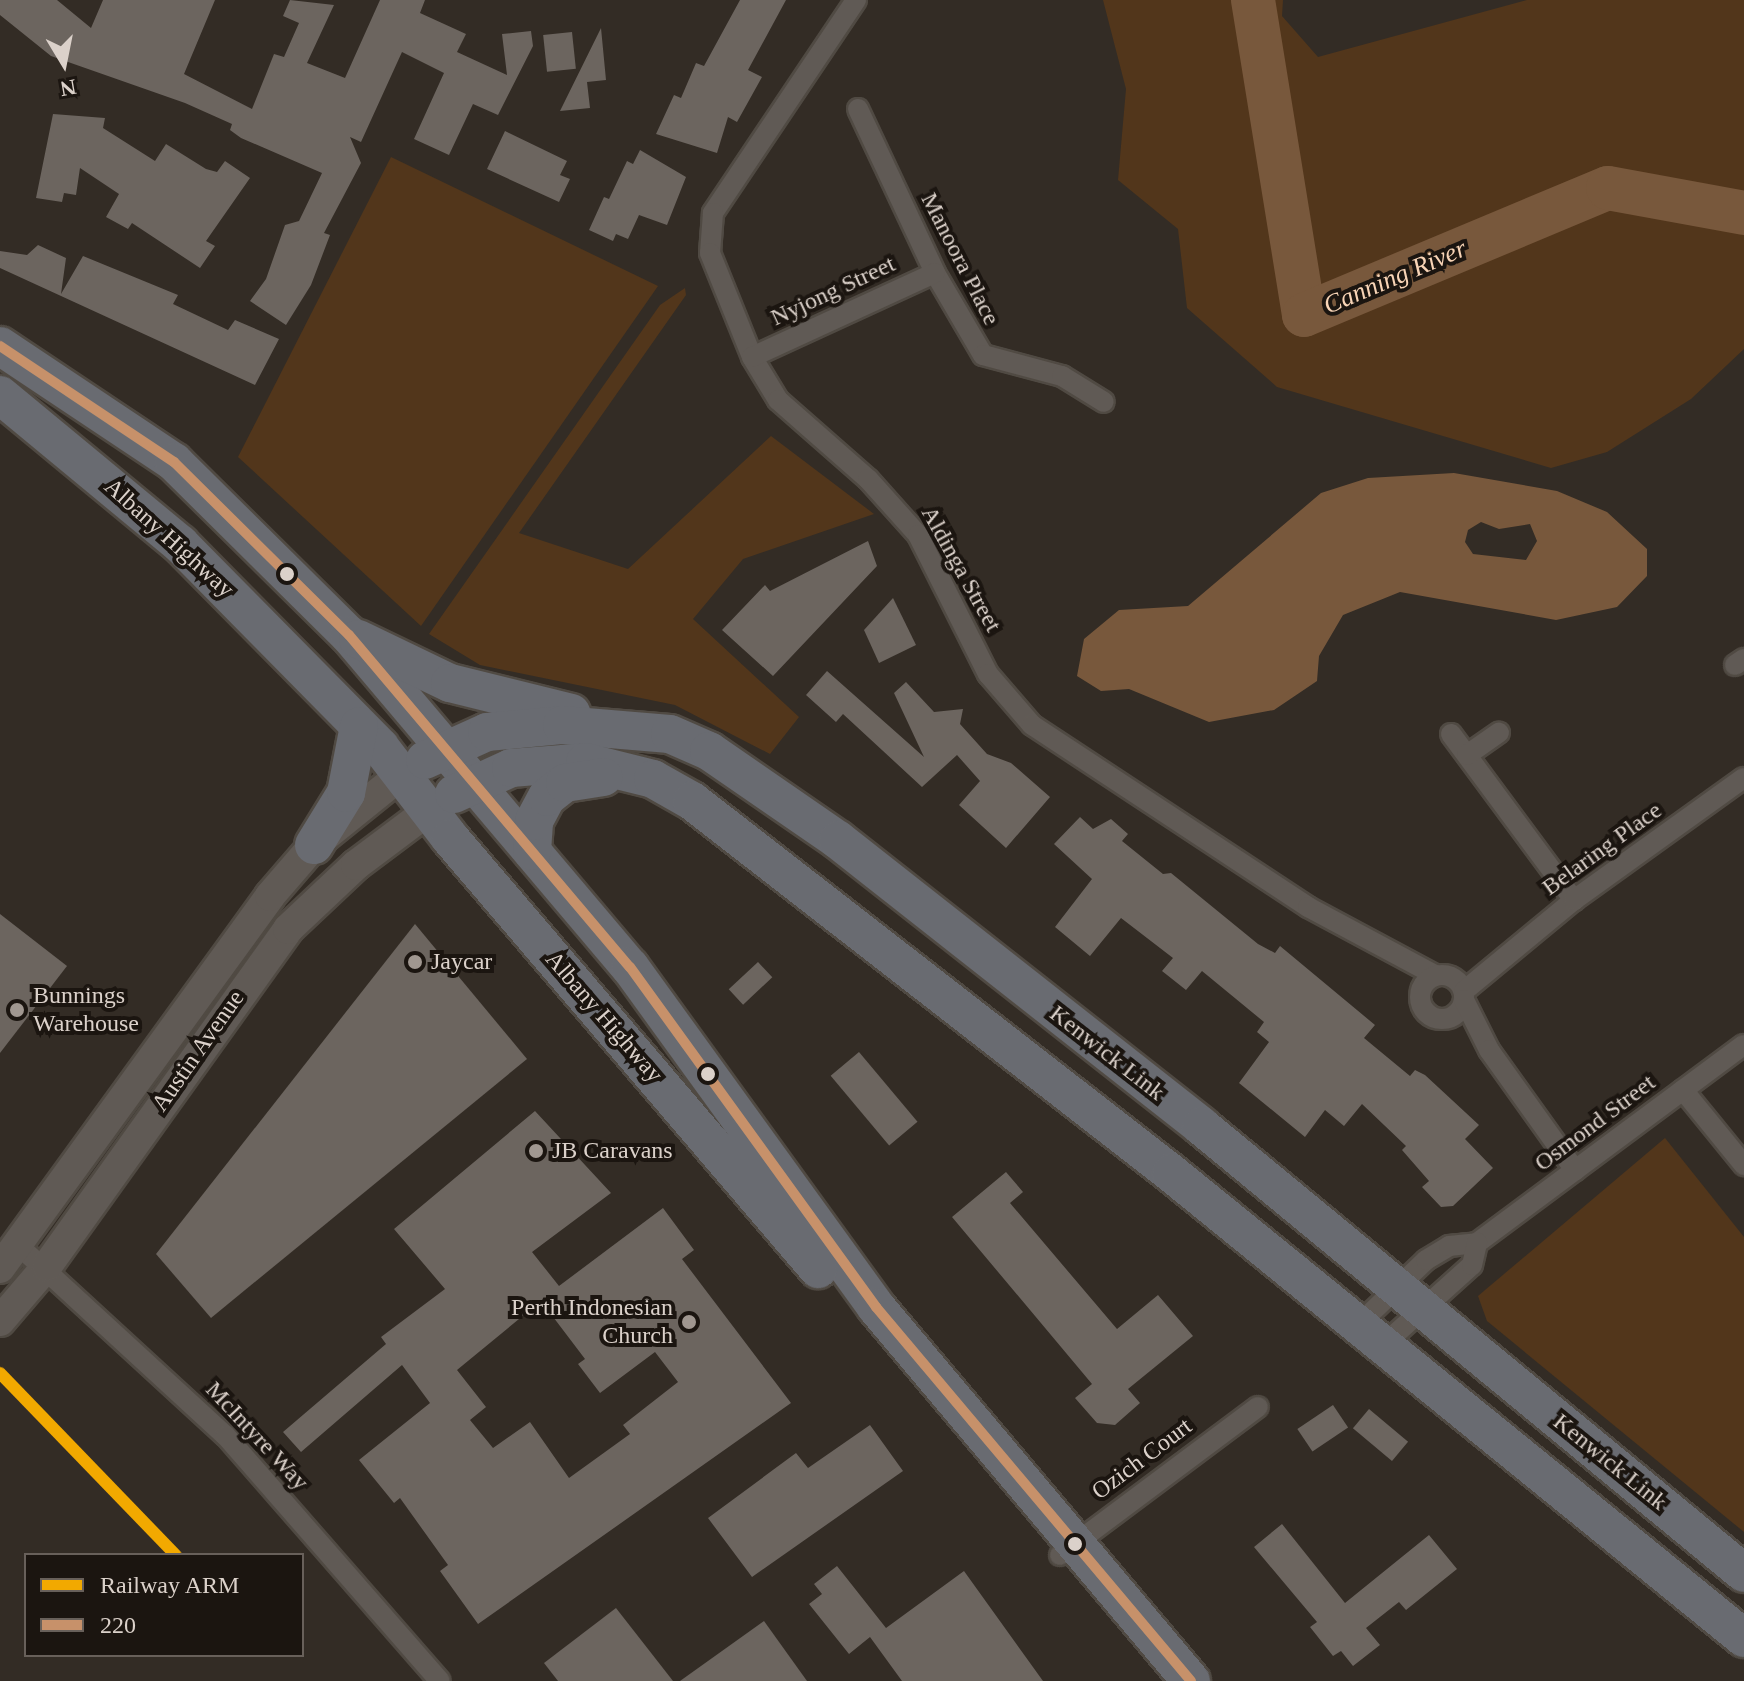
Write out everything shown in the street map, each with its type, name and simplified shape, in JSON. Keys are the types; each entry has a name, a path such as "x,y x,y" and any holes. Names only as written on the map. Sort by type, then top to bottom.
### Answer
{"highway":[{"name":"Albany Highway","path":"0,346 174,462 349,635 630,967 876,1307 1068,1549 1165,1681"},
{"name":"Albany Highway","path":"0,395 180,544 359,726 402,774 428,811 1068,1549 1191,1681"},
{"path":"349,635 450,683 670,734"},
{"name":"Kenwick Link","path":"402,774 445,747 487,732 562,725 670,734 709,751 838,840 1410,1298 1744,1573"},
{"path":"314,845 346,793 359,726"},
{"path":"428,811 474,782 549,762 618,766 653,779 787,870 1744,1638"},
{"path":"532,851 537,813 565,783 653,779"}],"main road":[{"name":"Austin Avenue","path":"9,1256 314,845 402,774"},
{"name":"Austin Avenue","path":"0,1321 47,1266 288,929 356,865 428,811"}],"street":[{"name":"Aldinga Street","path":"856,0 713,213 710,253 752,357 778,400 868,479 918,535 988,674 1032,725 1308,907 1453,985"},
{"name":"Manoora Place","path":"858,109 935,273 983,355 1062,376 1104,402"},
{"name":"Nyjong Street","path":"752,357 935,273"},
{"path":"1467,755 1499,733"},
{"path":"1451,734 1574,900"},
{"name":"Belaring Place","path":"1453,985 1492,964 1574,900 1744,778"},
{"path":"1401,957 1429,1016 1450,1018 1489,1050"},
{"path":"1420,992 1453,985"},
{"path":"1450,1018 1453,985"},
{"path":"1453,985 1489,1050 1575,1170"},
{"name":"Osmond Street","path":"1370,1336 1410,1298 1449,1246 1477,1243 1744,1045"},
{"path":"1683,1090 1744,1165"},
{"name":"Osmond Street","path":"1370,1336 1410,1298 1472,1265 1477,1243"},
{"name":"McIntyre Way","path":"9,1256 47,1266 226,1436 440,1681"},
{"name":"Ozich Court","path":"1068,1549 1258,1407"}],"shaded area":[{"path":"1103,0 1283,0 1282,16 1318,57 1527,0 1744,0 1744,349 1691,399 1607,452 1551,468 1277,387 1187,308 1178,229 1118,180 1126,89"},
{"path":"391,157 658,286 421,626 238,457"},
{"path":"685,288 686,295 519,533 628,569 771,436 874,514 743,559 693,619 799,717 770,754 675,705 480,665 429,634 660,305"},
{"path":"1454,473 1557,491 1607,512 1647,549 1647,576 1617,607 1556,620 1400,592 1343,615 1319,656 1317,681 1274,710 1209,722 1129,689 1101,691 1077,676 1084,639 1119,610 1188,606 1321,493 1368,478","holes":["1481,522 1499,529 1530,524 1537,541 1526,560 1473,554 1465,542 1468,530"]},
{"path":"1665,1138 1744,1237 1744,1532 1487,1321 1478,1296"}],"building":[{"path":"0,0 57,0 91,28 103,0 215,0 184,74 252,109 274,54 284,57 299,23 283,16 290,0 334,5 307,63 345,78 380,0 425,0 420,13 466,34 457,52 507,75 502,34 531,31 533,46 498,115 473,104 449,155 414,139 444,73 402,52 361,142 350,137 361,163 324,233 330,235 311,285 286,325 250,301 266,279 285,225 299,221 322,173 241,138 230,130 232,124 185,103 51,56 0,15"},
{"path":"740,0 786,0 748,70 762,77 737,122 728,117 717,153 656,134 674,95 681,98 696,63 704,66"},
{"path":"601,28 606,80 587,82 590,108 560,111"},
{"path":"572,32 576,69 547,72 543,35"},
{"path":"53,114 105,118 103,128 155,161 166,144 206,169 217,172 225,161 250,178 206,241 215,246 200,268 132,223 128,229 106,217 119,194 80,168 76,195 64,193 62,202 36,198"},
{"path":"505,131 567,161 560,175 570,179 559,202 487,169"},
{"path":"640,150 686,177 667,225 639,215 628,239 616,234 613,241 589,230 604,197 609,199 627,161 633,164"},
{"path":"38,245 66,258 61,294 83,256 178,295 173,304 228,330 235,320 279,339 255,385 0,268 0,251 27,255"},
{"path":"868,541 877,566 773,676 722,630 765,585 770,591"},
{"path":"893,598 916,645 879,663 864,630"},
{"path":"827,671 924,757 894,693 906,682 934,712 963,709 960,724 987,754 1011,763 1050,797 1006,848 959,805 980,781 957,755 922,787 843,714 836,722 806,695"},
{"path":"1080,817 1093,829 1111,819 1128,834 1122,841 1163,874 1171,873 1258,944 1275,953 1280,946 1375,1025 1364,1038 1410,1076 1415,1070 1425,1075 1479,1125 1465,1139 1493,1168 1453,1206 1441,1207 1422,1187 1429,1181 1402,1150 1406,1146 1362,1104 1344,1126 1325,1110 1305,1137 1239,1083 1269,1042 1257,1032 1264,1022 1202,971 1186,990 1162,971 1173,958 1121,918 1090,956 1055,927 1092,879 1054,844"},
{"name":"Bunnings Warehouse","path":"0,914 67,966 0,1053"},
{"path":"415,924 527,1059 211,1318 156,1254"},
{"path":"758,962 772,977 743,1005 729,989"},
{"path":"859,1052 917,1122 889,1145 831,1076"},
{"path":"535,1111 611,1193 532,1252 559,1286 663,1208 694,1250 682,1259 791,1403 478,1624 440,1571 448,1565 400,1498 394,1503 359,1460 430,1403 402,1365 301,1452 283,1432 386,1344 381,1337 445,1289 394,1229","holes":["541,1301 585,1359 578,1364 600,1393 655,1352 678,1382 623,1425 630,1434 569,1478 530,1422 493,1448 470,1420 486,1407 457,1370"]},
{"path":"1006,1172 1023,1192 1010,1203 1117,1329 1158,1295 1193,1336 1128,1389 1140,1403 1115,1425 1097,1423 1075,1398 1092,1384 952,1217"},
{"path":"1333,1405 1348,1427 1312,1451 1297,1429"},
{"path":"1369,1409 1408,1442 1392,1461 1353,1428"},
{"path":"870,1425 903,1471 752,1577 708,1518 796,1453 808,1468"},
{"path":"1282,1524 1345,1603 1429,1535 1457,1569 1406,1610 1399,1602 1366,1628 1380,1645 1353,1666 1341,1651 1333,1656 1310,1627 1317,1622 1254,1547"},
{"path":"837,1566 886,1628 964,1571 1043,1681 902,1681 870,1637 849,1654 809,1604 822,1594 814,1584"},
{"path":"616,1608 673,1681 558,1681 544,1663"},
{"path":"764,1621 807,1681 680,1681"}],"waterway":[{"name":"Canning River","path":"1253,0 1304,315 1608,188 1744,213"}],"rail line":[{"name":"ARM","path":"0,1373 174,1553"}],"transit line":[{"name":"220","path":"0,346 174,462 349,635 630,967 876,1307 1191,1681"}],"place":[{"name":"Jaycar","path":"415,962"},
{"name":"Bunnings Warehouse","path":"17,1010"},
{"name":"JB Caravans","path":"536,1151"},
{"name":"Perth Indonesian Church","path":"689,1322"}]}
